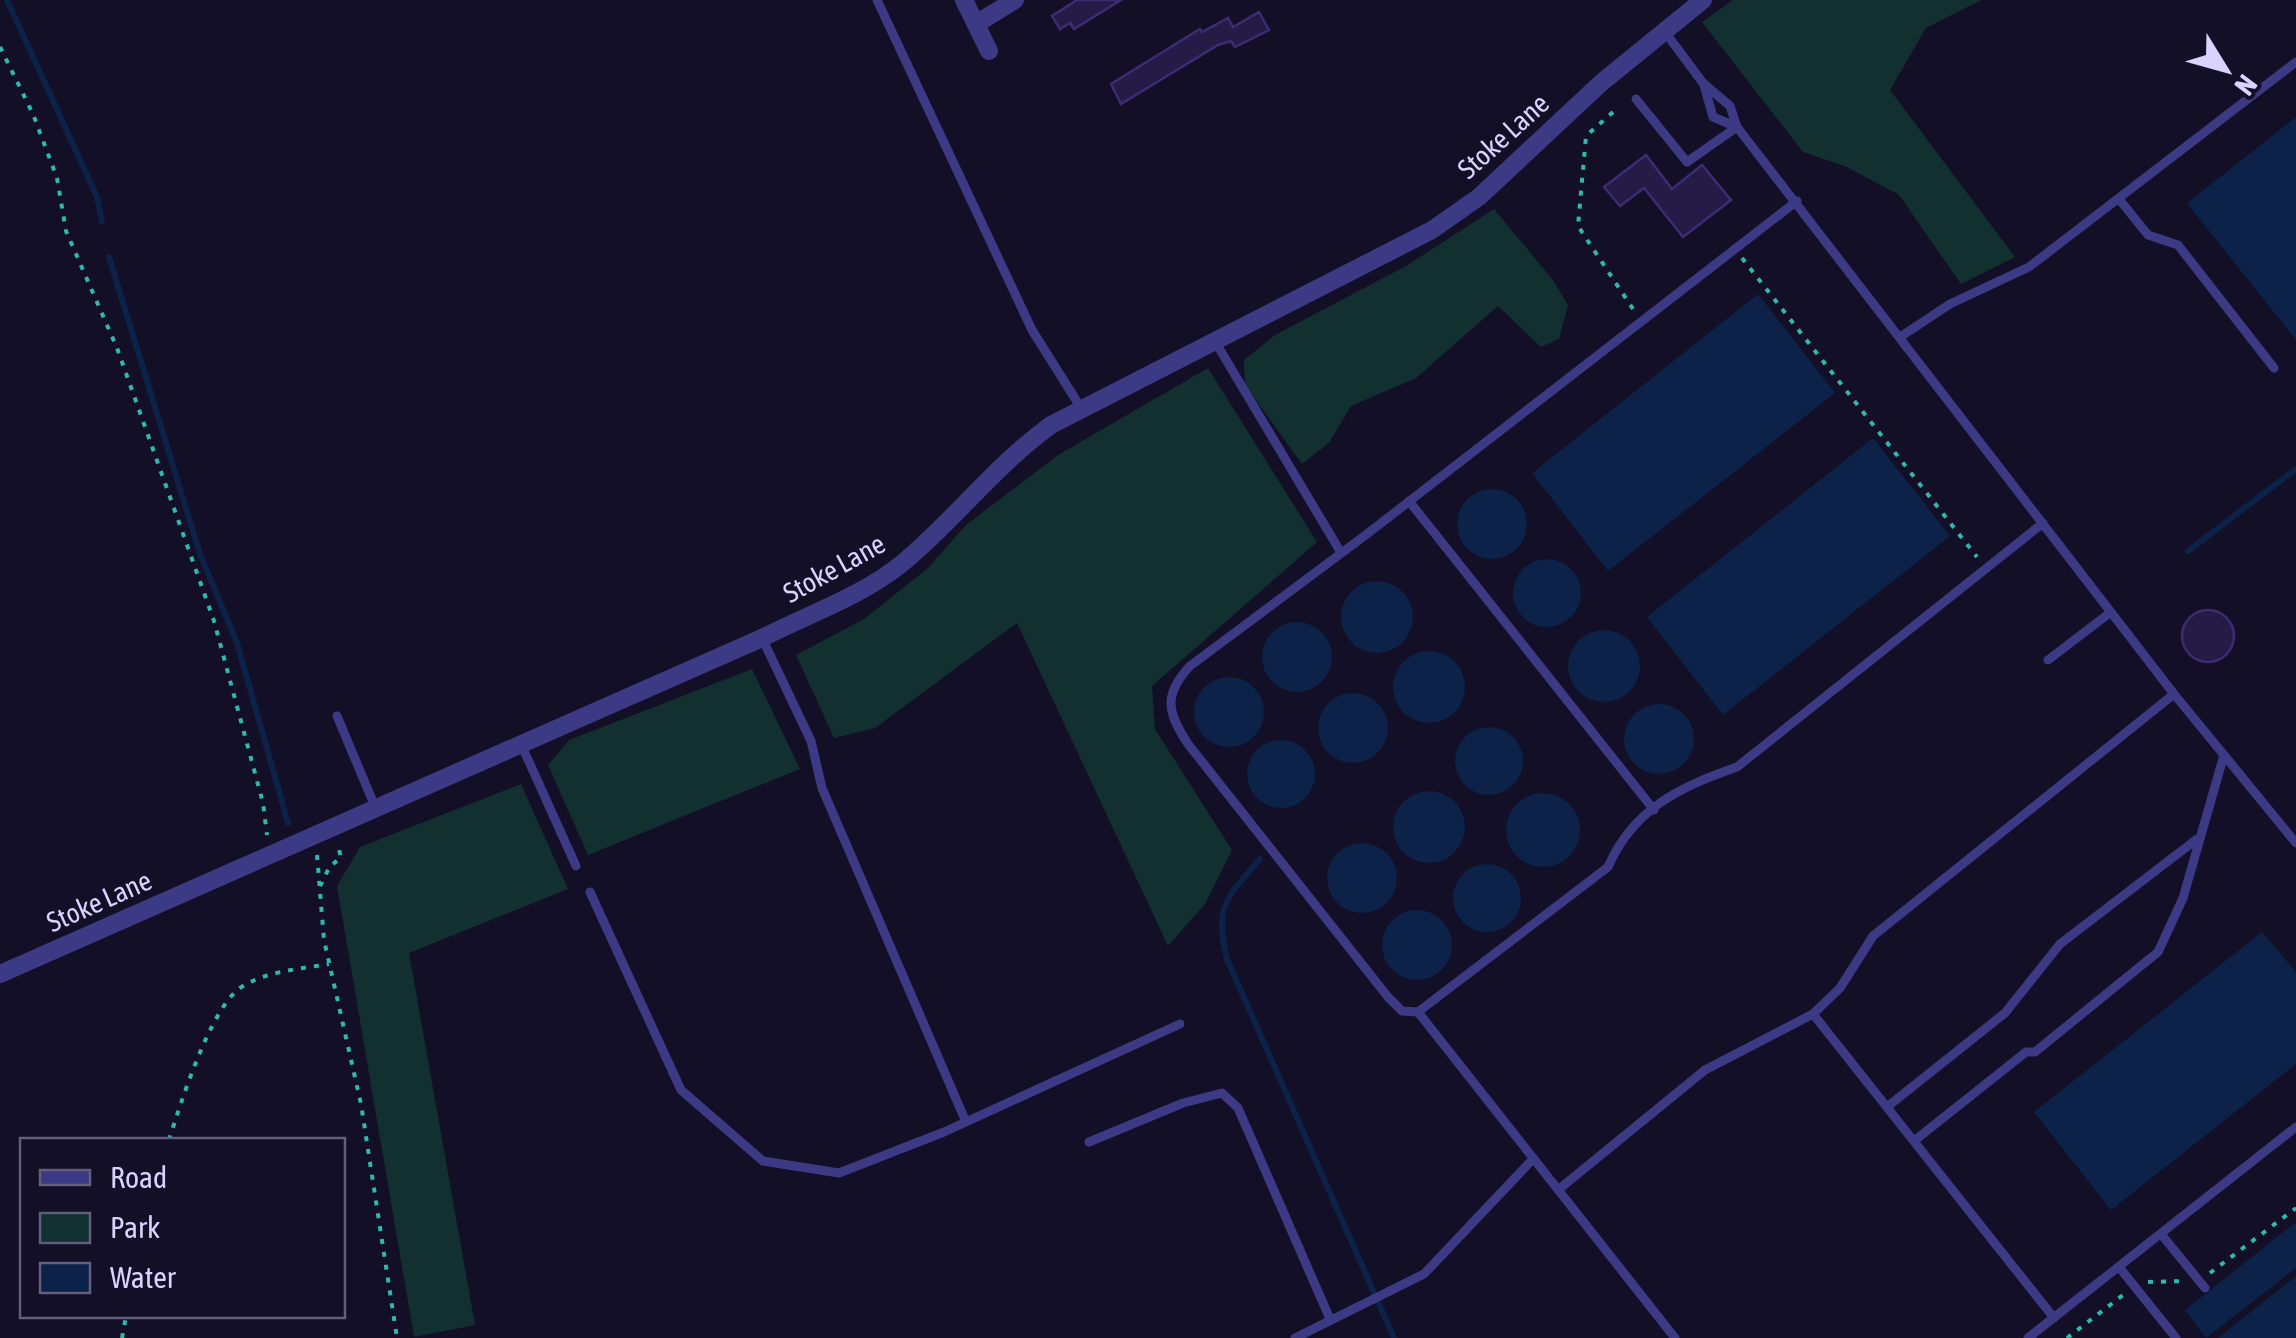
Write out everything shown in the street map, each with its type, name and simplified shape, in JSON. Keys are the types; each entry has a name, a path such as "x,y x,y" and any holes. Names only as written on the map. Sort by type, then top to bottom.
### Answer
{"street":[{"path":"964,0 988,50"},
{"path":"976,24 1015,0"},
{"name":"Stoke Lane","path":"0,974 762,638 902,563 1011,454 1082,409 1394,252 1479,198 1664,30 1703,0"}],"lane":[{"path":"877,0 1032,330 1082,409"},
{"path":"1664,30 1703,82 1730,106 1737,127 2110,612 2296,844"},
{"path":"1900,337 1950,304 2030,267 2296,62"},
{"path":"1703,82 1714,117 1737,127"},
{"path":"1636,99 1687,162 1737,127"},
{"path":"2119,199 2148,235 2178,245 2274,368"},
{"path":"1797,201 1190,666 1174,683 1168,700 1171,718 1340,940 1402,1011 1418,1012 1608,867 1622,836 1682,786 1738,767 2043,523"},
{"path":"1216,342 1340,550"},
{"path":"1409,501 1654,810"},
{"path":"2048,660 2110,612"},
{"path":"762,638 811,741 822,788 966,1122"},
{"path":"1558,1190 1704,1070 1813,1014 1840,988 1873,936 2174,694"},
{"path":"337,716 376,809"},
{"path":"521,744 576,866"},
{"path":"1914,1142 2158,952 2183,898 2224,756"},
{"path":"1887,1107 2006,1013 2060,944 2200,838"},
{"path":"590,892 681,1090 764,1161 839,1173 966,1122 1180,1024"},
{"path":"1418,1012 1674,1338"},
{"path":"1813,1014 2054,1318"},
{"path":"1089,1142 1183,1102 1222,1094 1238,1108 1330,1319"},
{"path":"2028,1338 2296,1126"},
{"path":"1295,1338 1424,1274 1534,1159"},
{"path":"2161,1234 2205,1288"},
{"path":"2119,1267 2176,1338"}],"path":[{"path":"0,47 51,162 66,231 118,348 214,622 263,803 272,855"},
{"path":"1614,112 1586,136 1578,226 1640,320"},
{"path":"1722,258 1741,257 1986,568"},
{"path":"320,886 330,866 341,858 334,828"},
{"path":"316,836 329,964 361,1104 397,1338"},
{"path":"169,1138 197,1054 238,989 278,972 329,964"}],"green space":[{"path":"1733,0 1981,0 1926,28 1890,90 2015,257 1961,284 1899,195 1847,167 1803,152 1702,22"},
{"path":"1494,209 1553,280 1568,305 1559,339 1541,347 1498,306 1416,378 1351,406 1329,443 1302,464 1245,385 1244,360 1275,335 1406,266"},
{"path":"1208,368 1317,542 1152,686 1155,729 1232,850 1205,904 1168,946 1017,623 875,728 834,738 796,655 864,619 928,568 966,525 1058,455"},
{"path":"752,669 800,769 588,855 548,765 569,740"},
{"path":"521,784 568,889 409,953 475,1325 414,1337 337,886 360,847"}],"water":[{"path":"2296,117 2296,340 2187,203"},
{"path":"1758,294 1835,393 1608,571 1532,473"},
{"path":"1873,438 1950,536 1723,715 1647,617"},
{"path":"1492,489 1517,499 1527,524 1517,549 1492,559 1467,549 1457,524 1467,499"},
{"path":"1547,559 1571,569 1581,593 1571,617 1547,627 1523,617 1513,593 1523,569"},
{"path":"1377,581 1402,592 1413,617 1402,642 1377,653 1352,642 1341,617 1352,592"},
{"path":"1297,622 1322,632 1332,657 1322,682 1297,692 1272,682 1262,657 1272,632"},
{"path":"1604,630 1630,640 1640,666 1630,692 1604,702 1578,692 1568,666 1578,640"},
{"path":"1429,651 1443,653 1455,661 1463,673 1463,701 1455,713 1443,721 1429,723 1415,721 1403,713 1395,701 1393,687 1395,673 1403,661 1415,653"},
{"path":"1229,677 1254,687 1264,712 1254,737 1229,747 1204,737 1194,712 1204,687"},
{"path":"1353,693 1367,695 1378,703 1386,714 1386,742 1378,753 1367,761 1353,763 1339,761 1328,753 1320,742 1318,728 1320,714 1328,703 1339,695"},
{"path":"1659,704 1684,714 1694,739 1684,764 1659,774 1634,764 1624,739 1634,714"},
{"path":"1489,727 1502,729 1513,737 1521,748 1521,774 1513,785 1502,793 1489,795 1476,793 1465,785 1457,774 1455,761 1457,748 1465,737 1476,729"},
{"path":"1281,740 1294,742 1305,750 1313,761 1313,787 1305,798 1294,806 1281,808 1268,806 1257,798 1249,787 1247,774 1249,761 1257,750 1268,742"},
{"path":"1429,791 1455,801 1465,827 1455,853 1429,863 1403,853 1393,827 1403,801"},
{"path":"1543,793 1557,795 1569,804 1578,816 1578,844 1569,856 1557,865 1543,867 1529,865 1517,856 1508,844 1506,830 1508,816 1517,804 1529,795"},
{"path":"1362,843 1387,853 1397,878 1387,903 1362,913 1337,903 1327,878 1337,853"},
{"path":"1487,864 1500,866 1511,874 1519,885 1519,911 1511,922 1500,930 1487,932 1474,930 1463,922 1455,911 1453,898 1455,885 1463,874 1474,866"},
{"path":"1417,910 1431,912 1442,920 1450,931 1450,959 1442,970 1431,978 1417,980 1403,978 1392,970 1384,959 1382,945 1384,931 1392,920 1403,912"},
{"path":"2262,932 2296,972 2296,1064 2111,1210 2034,1112"},
{"path":"2296,1222 2296,1268 2206,1338 2185,1310"},
{"path":"2296,1276 2296,1338 2218,1338"}],"building":[{"path":"1077,0 1121,0 1074,29 1070,23 1060,29 1052,16"},
{"path":"1259,12 1269,30 1235,47 1231,41 1218,45 1121,104 1111,84 1200,29 1202,32 1228,18 1233,27"},
{"path":"1646,155 1672,189 1702,165 1731,200 1683,237 1644,188 1620,206 1604,187"},
{"path":"2208,610 2226,618 2234,636 2226,654 2208,662 2190,654 2182,636 2190,618"}],"waterway":[{"path":"7,0 97,197 102,222"},
{"path":"109,257 200,554 237,643 288,823"},
{"path":"2188,551 2296,469"},
{"path":"1260,859 1226,904 1222,926 1227,959 1394,1338"}]}
